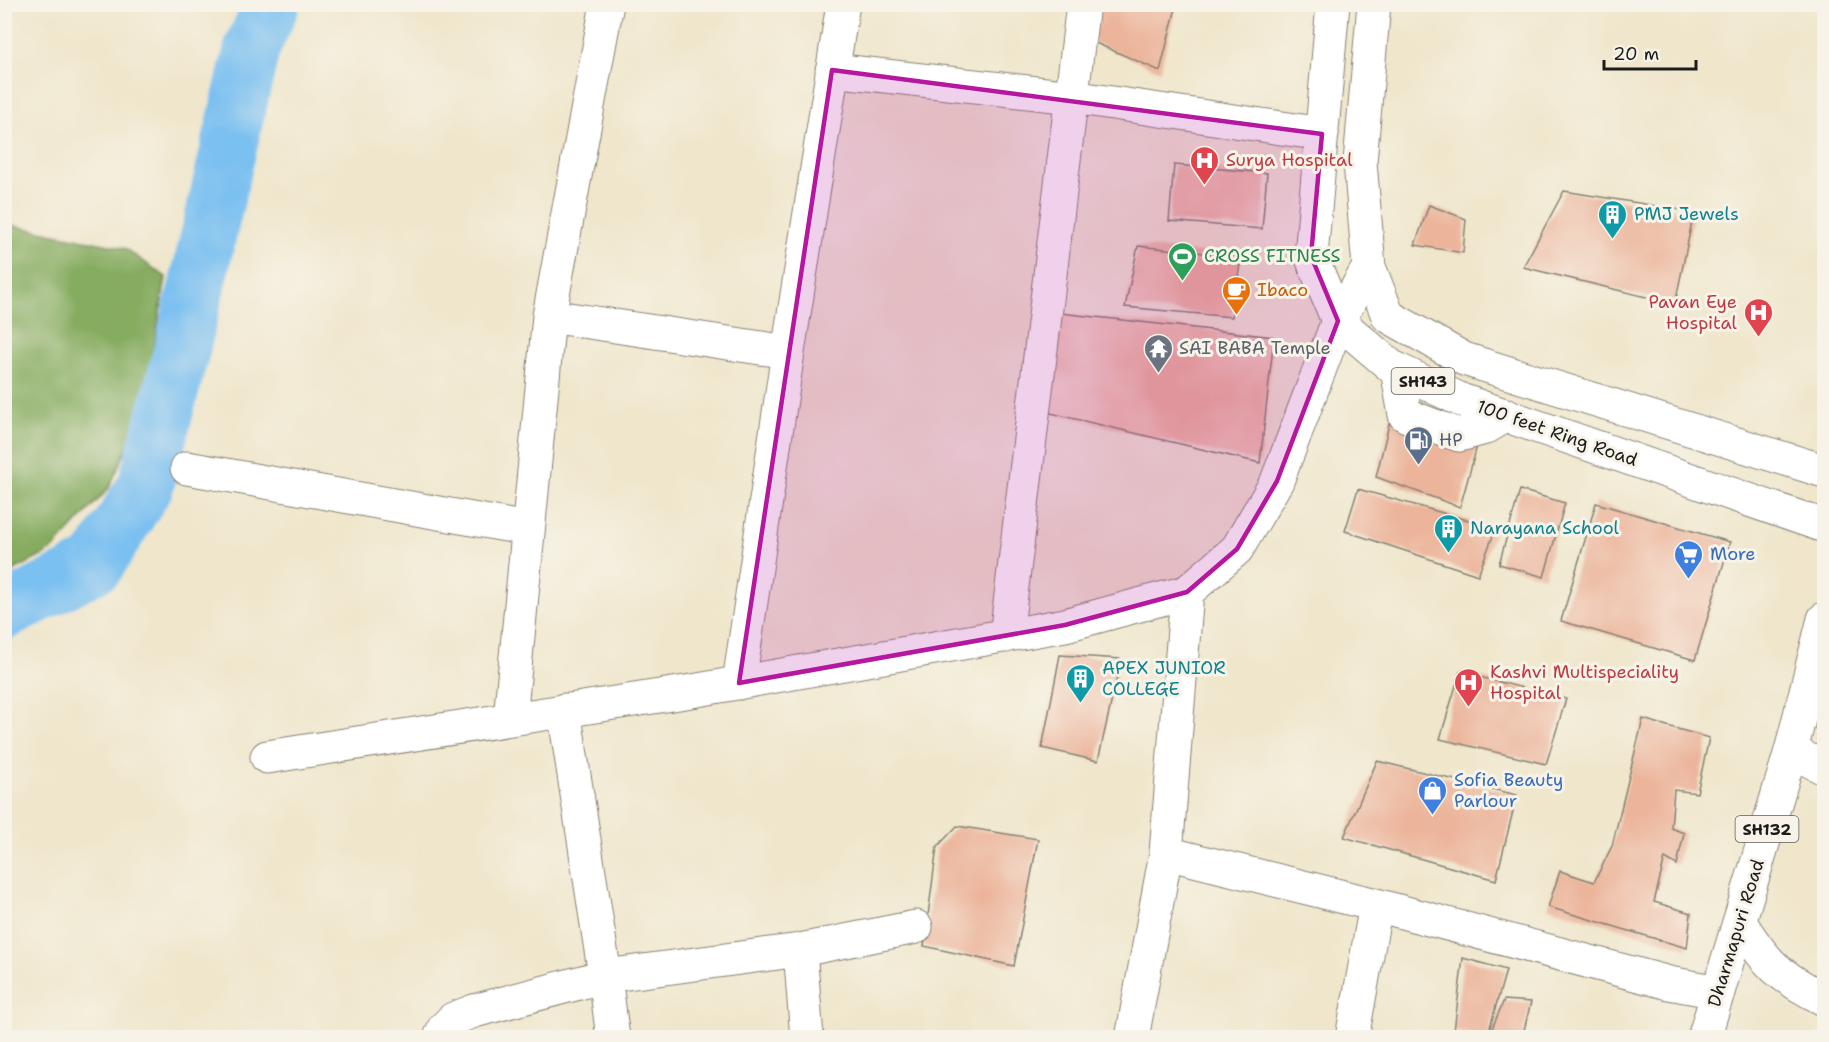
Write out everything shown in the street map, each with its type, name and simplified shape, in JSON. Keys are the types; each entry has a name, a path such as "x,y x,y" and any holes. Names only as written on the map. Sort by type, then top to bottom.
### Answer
{"street":[{"path":"510,719 549,316 607,4"},
{"path":"739,683 843,4"},
{"path":"1006,636 1083,4"},
{"name":"100 feet Ring Road","path":"1333,4 1311,256 1338,321 1397,369 1461,400 1824,526"},
{"name":"SH143","path":"1374,4 1360,162 1369,267 1388,316 1464,359 1824,471"},
{"path":"832,70 1072,97 1322,134"},
{"path":"267,757 739,683 1006,636 1065,625 1187,592 1238,549 1276,481 1338,321 1369,267"},
{"path":"549,316 788,352"},
{"path":"187,468 528,529"},
{"path":"1132,1038 1166,853 1187,592"},
{"name":"Dharmapuri Road","path":"1704,1038 1791,751 1824,620"},
{"path":"564,710 613,1038"},
{"path":"1791,751 1824,768"},
{"path":"1166,853 1376,905 1669,983 1718,992"},
{"path":"1352,1038 1376,905"},
{"path":"1740,922 1755,946 1778,972 1824,999"},
{"path":"440,1038 444,1028 453,1019 474,1011 605,976 801,950 916,927"},
{"path":"801,950 807,1038"}],"highlighted area":[{"path":"832,70 1322,134 1311,256 1338,321 1277,481 1237,549 1187,592 1065,625 739,683"}],"green space":[{"path":"5,224 124,248 166,277 143,412 109,488 51,551 5,575"}],"building":[{"path":"1089,4 1177,4 1160,71 1084,38"},
{"path":"1174,165 1267,173 1262,229 1169,221"},
{"name":"PMJ Jewels","path":"1564,191 1694,212 1675,304 1523,267"},
{"path":"1429,205 1466,219 1463,253 1415,245"},
{"name":"CROSS FITNESS","path":"1138,246 1241,257 1232,317 1125,307"},
{"name":"SAI BABA Temple","path":"1051,312 1274,337 1260,463 1042,411"},
{"path":"1391,416 1477,446 1460,507 1376,477"},
{"name":"Narayana School","path":"1358,489 1496,528 1478,575 1345,531"},
{"path":"1520,490 1565,503 1544,577 1499,564"},
{"path":"1596,503 1730,542 1695,660 1561,621"},
{"name":"APEX JUNIOR COLLEGE","path":"1060,655 1121,659 1098,761 1042,748"},
{"path":"1460,672 1566,699 1546,764 1440,739"},
{"path":"1643,719 1709,738 1697,793 1674,790 1671,828 1684,833 1677,865 1665,858 1654,902 1691,913 1687,948 1548,907 1560,871 1594,882 1612,846"},
{"name":"Sofia Beauty Parlour","path":"1377,761 1517,795 1496,880 1344,837"},
{"path":"957,826 1038,839 1014,966 924,946 937,847"},
{"path":"1463,958 1506,970 1487,1038 1454,1031"},
{"path":"1504,1000 1531,1002 1522,1038 1488,1038"}],"waterway":[{"path":"4,612 97,564 146,485 182,349 252,48 272,4"}],"place":[{"name":"Surya Hospital","path":"1205,186"},
{"name":"PMJ Jewels","path":"1613,240"},
{"name":"CROSS FITNESS","path":"1183,282"},
{"name":"Ibaco","path":"1236,316"},
{"name":"Pavan Eye Hospital","path":"1758,338"},
{"name":"SAI BABA Temple","path":"1158,374"},
{"name":"HP","path":"1418,466"},
{"name":"Narayana School","path":"1449,554"},
{"name":"More","path":"1689,580"},
{"name":"APEX JUNIOR COLLEGE","path":"1081,704"},
{"name":"Kashvi Multispeciality Hospital","path":"1469,708"},
{"name":"Sofia Beauty Parlour","path":"1433,816"}]}
